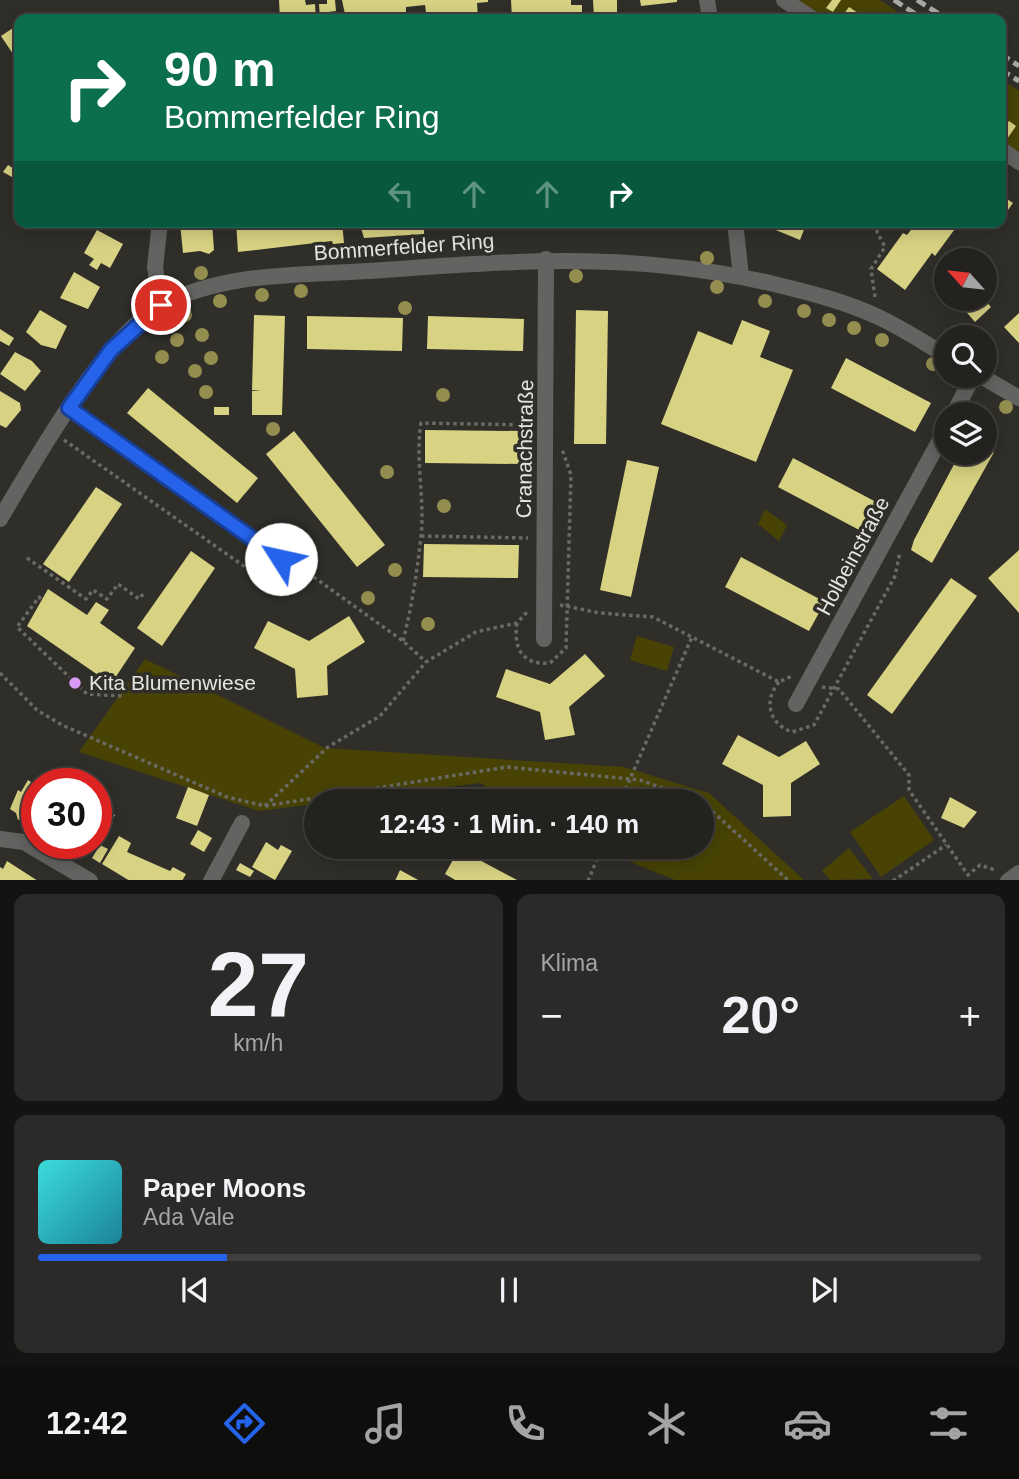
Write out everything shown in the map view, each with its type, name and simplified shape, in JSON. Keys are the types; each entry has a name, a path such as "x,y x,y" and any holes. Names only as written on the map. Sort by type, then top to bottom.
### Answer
{"street":[{"path":"785,0 806,14"},
{"path":"159,228 155,258 161,305"},
{"path":"736,228 741,276"},
{"name":"Bommerfelder Ring","path":"0,519 69,408 111,350 161,305 193,293 243,281 546,259 670,264 741,276 849,305 877,316 934,349"},
{"name":"Cranachstraße","path":"544,639 546,259"},
{"path":"997,385 1019,398"},
{"path":"69,408 281,559"},
{"name":"Holbeinstraße","path":"796,704 934,451"},
{"path":"211,880 243,823"},
{"path":"0,839 24,842 90,880"}],"path":[{"path":"877,316 871,269 885,247 877,232 878,228"},
{"path":"403,641 416,592 417,555 421,536 421,423 547,425"},
{"path":"421,536 545,538"},
{"path":"27,558 86,599 93,590 107,599 118,584 139,600 144,593"},
{"path":"308,573 403,641 426,662"},
{"path":"41,599 39,597 17,627 87,694 123,696"},
{"path":"265,806 328,747 380,716 426,662 476,632 517,623 531,604 544,603 600,613 653,617 779,682 785,677 793,676 808,684 839,689 909,775 909,790 967,878 980,865 995,869 999,875 1007,869 1013,877"},
{"path":"625,789 693,636"},
{"path":"0,673 37,709 92,740 227,797 265,806 507,767 629,778 662,789"},
{"path":"714,814 789,880"},
{"path":"893,880 946,845"},
{"path":"588,880 597,859"}],"shaded area":[{"path":"796,0 880,0 901,14 817,14"},
{"path":"1006,82 1019,91 1019,152 1006,143"},
{"path":"765,509 787,525 779,541 758,524"},
{"path":"637,636 674,647 667,671 630,660"},
{"path":"145,659 325,748 624,767 696,789 487,789 481,783 433,789 304,789 304,805 259,811 79,752"},
{"path":"904,796 934,840 881,877 850,832"},
{"path":"714,798 804,880 675,880 623,859 714,859"},
{"path":"849,848 873,879 830,880 822,871"}],"building":[{"path":"279,0 305,0 306,5 315,4 316,14 280,14"},
{"path":"327,0 335,0 336,11 320,14 319,4 327,4"},
{"path":"342,0 488,0 477,3 478,14 426,14 425,5 406,7 406,14 345,14"},
{"path":"511,0 571,0 571,5 582,5 582,14 512,14"},
{"path":"593,0 617,0 617,14 594,14"},
{"path":"640,0 677,0 677,2 641,6"},
{"path":"832,0 841,0 833,12 826,8"},
{"path":"849,7 860,14 844,14"},
{"path":"14,27 14,56 1,36"},
{"path":"1009,121 1016,126 1007,139 1006,138 1006,125"},
{"path":"8,165 14,169 12,177 3,172"},
{"path":"1006,198 1013,203 1006,213"},
{"path":"180,228 212,228 214,250 209,254 200,251 183,253"},
{"path":"236,228 343,228 344,243 333,244 332,241 238,252"},
{"path":"361,228 424,228 424,234 364,238"},
{"path":"771,228 805,228 800,240"},
{"path":"912,228 956,228 941,248 934,248 934,255 932,253 905,290 877,269 903,233 907,235"},
{"path":"97,230 123,244 110,268 101,263 97,270 89,265 94,259 84,253"},
{"path":"74,272 100,287 88,309 60,298"},
{"path":"40,310 67,326 56,349 41,345 26,332"},
{"path":"576,310 608,311 606,444 574,444"},
{"path":"966,312 986,312 975,322"},
{"path":"1019,313 1019,343 1004,327"},
{"path":"254,315 285,316 282,415 252,415 252,391 261,391 252,390"},
{"path":"307,316 403,318 402,351 307,349"},
{"path":"428,316 524,319 523,351 427,349"},
{"path":"742,320 770,331 760,357 793,370 756,462 661,424 698,331 732,345"},
{"path":"0,329 14,338 9,346 0,341"},
{"path":"15,352 32,361 41,371 25,391 0,374"},
{"path":"846,358 931,403 915,432 831,388"},
{"path":"148,388 258,478 237,503 127,413"},
{"path":"0,391 20,403 21,410 6,428 0,425"},
{"path":"214,407 229,407 229,415 214,415"},
{"path":"425,430 521,431 520,464 425,463"},
{"path":"294,431 385,545 357,567 266,454"},
{"path":"793,458 878,503 863,532 778,487"},
{"path":"627,460 659,467 631,597 600,590"},
{"path":"954,465 987,465 932,563 911,550"},
{"path":"96,487 122,504 69,582 43,564"},
{"path":"424,544 519,545 518,578 423,577"},
{"path":"1019,550 1019,613 988,578"},
{"path":"191,551 215,568 162,646 137,628"},
{"path":"741,557 825,602 809,631 725,587"},
{"path":"951,578 977,596 892,714 867,695"},
{"path":"48,589 87,615 96,602 109,610 100,623 135,648 111,684 27,626"},
{"path":"349,616 365,642 327,666 328,695 297,698 295,669 254,648 268,621 309,641"},
{"path":"585,654 605,676 569,707 575,735 545,740 540,712 496,697 506,669 550,684"},
{"path":"738,735 779,757 806,741 820,764 791,783 791,816 763,817 763,785 722,764"},
{"path":"188,787 209,795 197,826 176,818"},
{"path":"18,790 21,792 21,819 18,820 16,813 10,809"},
{"path":"950,797 977,812 964,828 941,818"},
{"path":"198,830 212,838 204,852 190,844"},
{"path":"119,836 131,843 127,852 170,871 173,867 186,874 183,880 128,880 102,864 105,859 112,859 112,848"},
{"path":"266,842 278,850 281,845 292,851 275,880 252,867"},
{"path":"453,859 478,859 517,880 455,880 445,874"},
{"path":"7,861 36,880 0,880 0,867 3,869"},
{"path":"240,863 254,871 250,877 236,870"},
{"path":"400,870 418,880 395,880"}],"railway":[{"path":"894,0 915,14"},
{"path":"917,0 939,14"},
{"path":"1006,57 1019,66"},
{"path":"1006,73 1019,81"}],"place":[{"name":"Kita Blumenwiese","path":"75,683"}],"route":[{"path":"161,305 111,350 69,408 281,559"}]}
